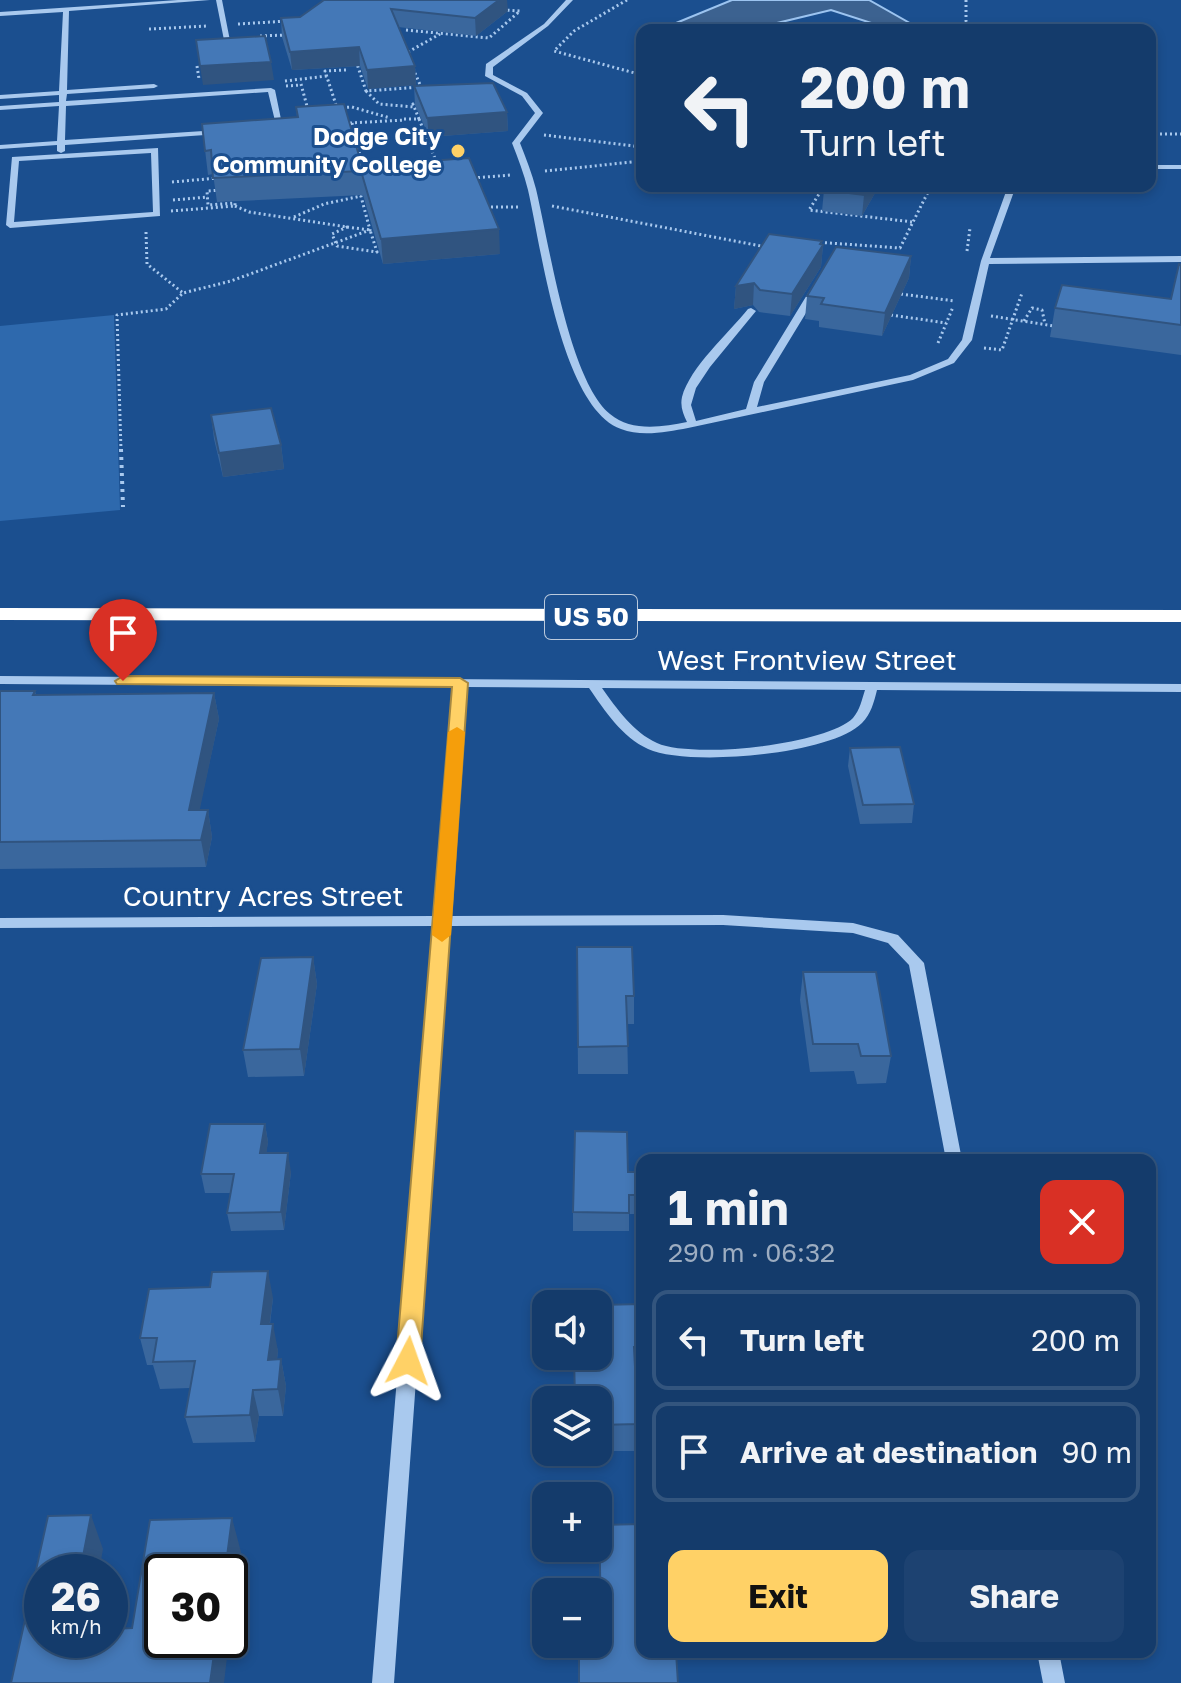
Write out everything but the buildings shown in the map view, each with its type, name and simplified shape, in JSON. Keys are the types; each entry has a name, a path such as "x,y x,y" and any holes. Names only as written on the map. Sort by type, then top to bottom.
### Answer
{"highway":[{"name":"US 50","path":"0,614 1181,616"}],"street":[{"path":"0,14 207,0"},
{"path":"219,0 230,50"},
{"path":"570,0 546,25 489,66 486,80 534,101 539,113 516,143 535,205 544,257 577,372 609,420 621,427 642,429 692,423 913,377 951,361 963,345 974,313 985,261 1010,192"},
{"path":"61,156 66,10"},
{"path":"0,97 154,86"},
{"path":"0,108 271,90 280,127 265,128"},
{"path":"0,147 233,131"},
{"path":"155,150 157,212 5,226 15,159 61,156 155,150"},
{"path":"1156,167 1181,167"},
{"path":"985,261 1181,259"},
{"path":"751,411 759,382 820,281"},
{"path":"692,423 687,411 687,397 719,349 751,311"},
{"name":"West Frontview Street","path":"0,680 1181,688"},
{"path":"383,1683 460,683"},
{"path":"592,683 623,727 658,748 699,754 803,745 854,724 867,705 872,685"},
{"name":"Country Acres Street","path":"0,923 723,920 853,928 893,939 916,963 953,1154"},
{"path":"1049,1658 1054,1683"}],"path":[{"path":"627,0 574,31 554,51 636,73"},
{"path":"966,0 968,24"},
{"path":"393,28 489,38 520,11 493,8"},
{"path":"406,30 417,20"},
{"path":"366,91 421,87 408,52 441,33"},
{"path":"228,40 297,35"},
{"path":"395,58 409,57"},
{"path":"346,70 343,61 369,60"},
{"path":"356,61 366,91 379,104 414,107"},
{"path":"359,69 325,71 337,108 352,107 372,115 405,120"},
{"path":"288,94 284,79 327,76"},
{"path":"299,78 308,110 300,111"},
{"path":"414,88 420,104"},
{"path":"414,107 413,104 431,103"},
{"path":"414,107 439,170 437,174"},
{"path":"341,123 419,119"},
{"path":"352,123 363,168 375,174"},
{"path":"525,133 636,146"},
{"path":"1156,134 1181,134"},
{"path":"461,181 636,162"},
{"path":"156,183 225,178"},
{"path":"348,226 332,234 334,243 341,248 377,252 359,188 372,188"},
{"path":"227,189 207,191 208,205 235,203 235,206"},
{"path":"820,192 809,210 913,222"},
{"path":"805,244 819,242 900,248 928,192"},
{"path":"480,195 487,209 535,205 776,249"},
{"path":"292,218 324,204 361,196"},
{"path":"157,201 208,197"},
{"path":"157,212 235,206 370,230"},
{"path":"145,215 147,264 183,293"},
{"path":"123,507 117,315 166,309 183,293 231,281 370,230"},
{"path":"963,345 1002,350 1022,293"},
{"path":"901,294 955,301"},
{"path":"1024,321 1032,308 1042,310 1045,324"},
{"path":"974,313 1054,326"},
{"path":"891,315 946,323"}],"shaded area":[{"path":"732,0 869,0 911,24 874,24 831,10 773,24 674,24"},
{"path":"114,315 120,510 0,521 0,326"}],"slow traffic":[{"path":"442,935 457,732"}],"place":[{"name":"Dodge City Community College","path":"458,151"}],"route":[{"path":"123,681 460,683 408,1361"}]}
